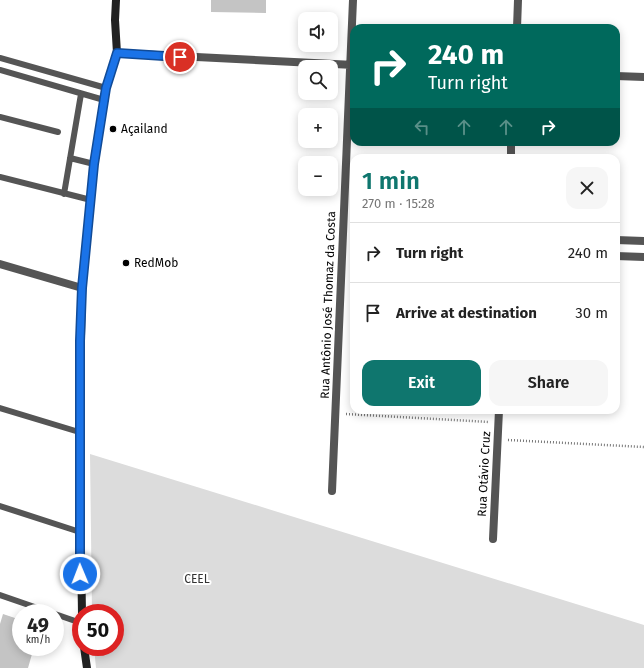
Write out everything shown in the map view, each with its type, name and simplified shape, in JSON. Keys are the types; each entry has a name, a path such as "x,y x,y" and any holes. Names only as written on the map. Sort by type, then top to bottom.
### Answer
{"main road":[{"path":"82,604 79,432 82,288 94,164 106,88 117,53 115,20 116,0"},
{"path":"85,656 87,668"}],"street":[{"name":"Rua Antônio José Thomaz da Costa","path":"352,0 352,24"},
{"path":"517,24 518,0"},
{"path":"117,53 350,65"},
{"path":"620,76 644,77"},
{"name":"Rua Antônio José Thomaz da Costa","path":"332,491 350,109"},
{"path":"620,240 644,241"},
{"path":"620,256 644,257"},
{"path":"0,264 82,288"},
{"name":"Rua Otávio Cruz","path":"493,539 499,414"}],"lane":[{"path":"0,58 106,88"},
{"path":"0,70 104,100"},
{"path":"64,194 82,94"},
{"path":"0,117 58,132"},
{"path":"70,158 94,164"},
{"path":"0,177 91,200"},
{"path":"0,408 79,432"},
{"path":"0,506 80,532"},
{"path":"0,595 26,604"}],"path":[{"path":"336,414 499,423"},
{"path":"498,440 644,447"}],"green space":[{"name":"CEEL","path":"90,454 644,625 644,668 96,668 95,656 124,656 124,604 92,604"}],"building":[{"path":"211,0 266,0 266,13 211,12"},
{"path":"3,614 12,617 12,656 31,656 28,668 0,668 0,624"}],"place":[{"name":"Açailand","path":"113,129"},
{"name":"RedMob","path":"126,263"}],"route":[{"path":"80,574 79,432 82,288 94,164 106,88 117,53 180,57"}]}
